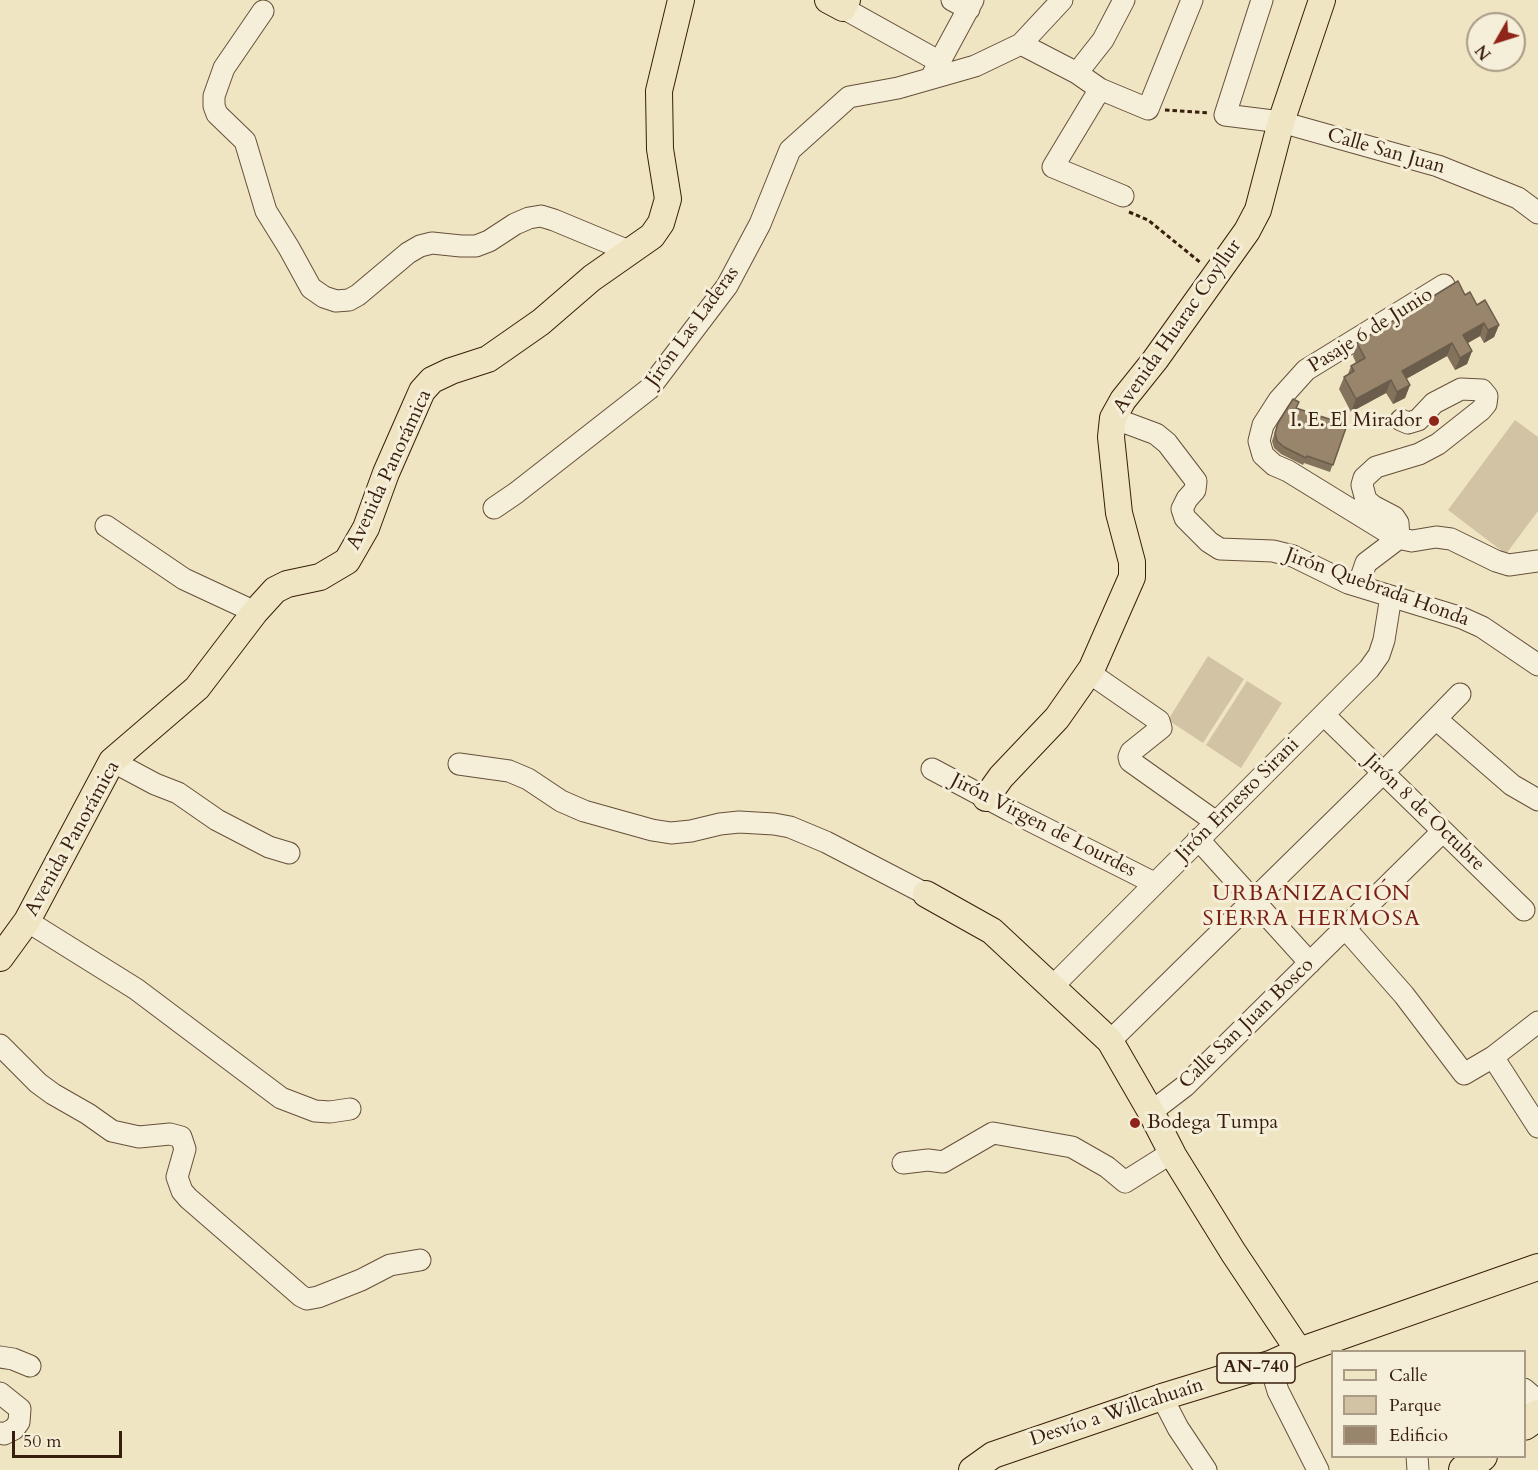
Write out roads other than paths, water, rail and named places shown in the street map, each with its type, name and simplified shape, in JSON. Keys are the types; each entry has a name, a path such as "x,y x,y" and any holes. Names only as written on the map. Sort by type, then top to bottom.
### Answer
{"highway":[{"path":"1526,1423 1538,1414"},
{"path":"1464,1470 1479,1458"}],"main road":[{"name":"Avenida Panorámica","path":"0,958 27,921 111,761 197,688 255,612 276,590 287,584 320,577 347,561 366,528 386,473 422,391 432,380 488,359 541,322 592,278 652,236 662,223 668,199 660,149 658,91 681,0"},
{"name":"Avenida Huarac Coyllur","path":"986,798 1001,777 1057,718 1092,668 1132,577 1132,562 1119,513 1111,437 1113,418 1123,400 1155,360 1247,231 1258,210 1281,122 1322,0"},
{"path":"926,894 989,928 1110,1041 1151,1112 1171,1153 1299,1351"},
{"name":"Desvío a Willcahuaín","path":"974,1469 993,1455 1162,1397 1270,1364 1299,1351 1538,1267"}],"street":[{"name":"Jirón Las Laderas","path":"494,508 516,494 649,389 727,286 760,224 790,150 849,97 898,88 935,70 975,66 1021,44 1062,0"},
{"path":"1077,73 1103,40 1124,0"},
{"path":"1021,44 1077,73 1100,89 1148,109 1192,0"},
{"name":"Calle San Juan","path":"1262,0 1226,115 1281,122 1438,166 1518,198 1538,213"},
{"path":"839,3 935,70 965,3"},
{"path":"263,11 224,68 214,96 214,106 217,114 245,141 266,211 311,288 324,297 336,301 349,300 420,246 432,243 476,246 489,241 515,224 541,216 631,252"},
{"path":"1100,89 1053,166 1123,196"},
{"name":"Pasaje 6 de Junio","path":"1399,538 1288,471 1274,465 1263,455 1259,441 1263,425 1279,400 1306,370 1444,285"},
{"path":"1399,538 1398,523 1394,517 1366,500 1362,485 1364,478 1376,467 1419,454 1438,444 1481,410 1486,405 1487,396 1482,390 1461,389 1434,403 1418,420 1408,423 1401,420"},
{"name":"Jirón Quebrada Honda","path":"1113,418 1156,434 1167,443 1196,482 1195,490 1182,509 1185,518 1209,542 1220,549 1273,551 1293,556 1358,586 1462,618 1482,627 1538,665"},
{"path":"106,526 184,579 255,612"},
{"path":"1358,586 1366,563 1399,538 1451,539 1509,565 1538,561"},
{"name":"Jirón Ernesto Sirani","path":"1052,987 1370,669 1379,655 1389,617 1391,596"},
{"path":"1092,668 1094,676 1160,721 1161,728 1131,753 1130,761 1216,822"},
{"path":"1110,1041 1384,772 1460,694"},
{"name":"Jirón 8 de Octubre","path":"1324,715 1524,910"},
{"path":"1436,719 1512,785 1538,800"},
{"path":"111,761 177,794 217,820 269,847 289,853"},
{"path":"459,764 509,771 528,779 561,801 584,811 652,830 671,833 739,822 790,827 826,842 926,894"},
{"name":"Jirón Virgen de Lourdes","path":"932,769 1154,883"},
{"name":"Calle San Juan Bosco","path":"1151,1112 1185,1086 1443,831"},
{"path":"1198,839 1310,963"},
{"path":"27,921 136,989 281,1098 315,1111 330,1112 350,1109"},
{"path":"1345,928 1404,995 1464,1074 1493,1057 1538,1022"},
{"path":"0,1045 38,1083 112,1131 139,1137 170,1134 181,1137 185,1149 177,1177 182,1191 301,1296 307,1299 318,1297 361,1280 390,1265 420,1260"},
{"path":"1493,1057 1538,1126"},
{"path":"903,1163 928,1160 943,1162 993,1133 1072,1147 1107,1167 1125,1182 1171,1153"},
{"path":"0,1357 13,1359 30,1366"},
{"path":"1270,1364 1278,1391 1318,1470"},
{"path":"1526,1391 1538,1401"},
{"path":"0,1393 20,1409 20,1422 14,1429 4,1434 0,1433"},
{"path":"1162,1397 1178,1428 1206,1470"}],"place":[{"name":"I. E. El Mirador","path":"1434,421"},
{"name":"Bodega Tumpa","path":"1135,1123"}],"district":[{"name":"URBANIZACIÓN SIERRA HERMOSA","path":"1312,908"}]}
